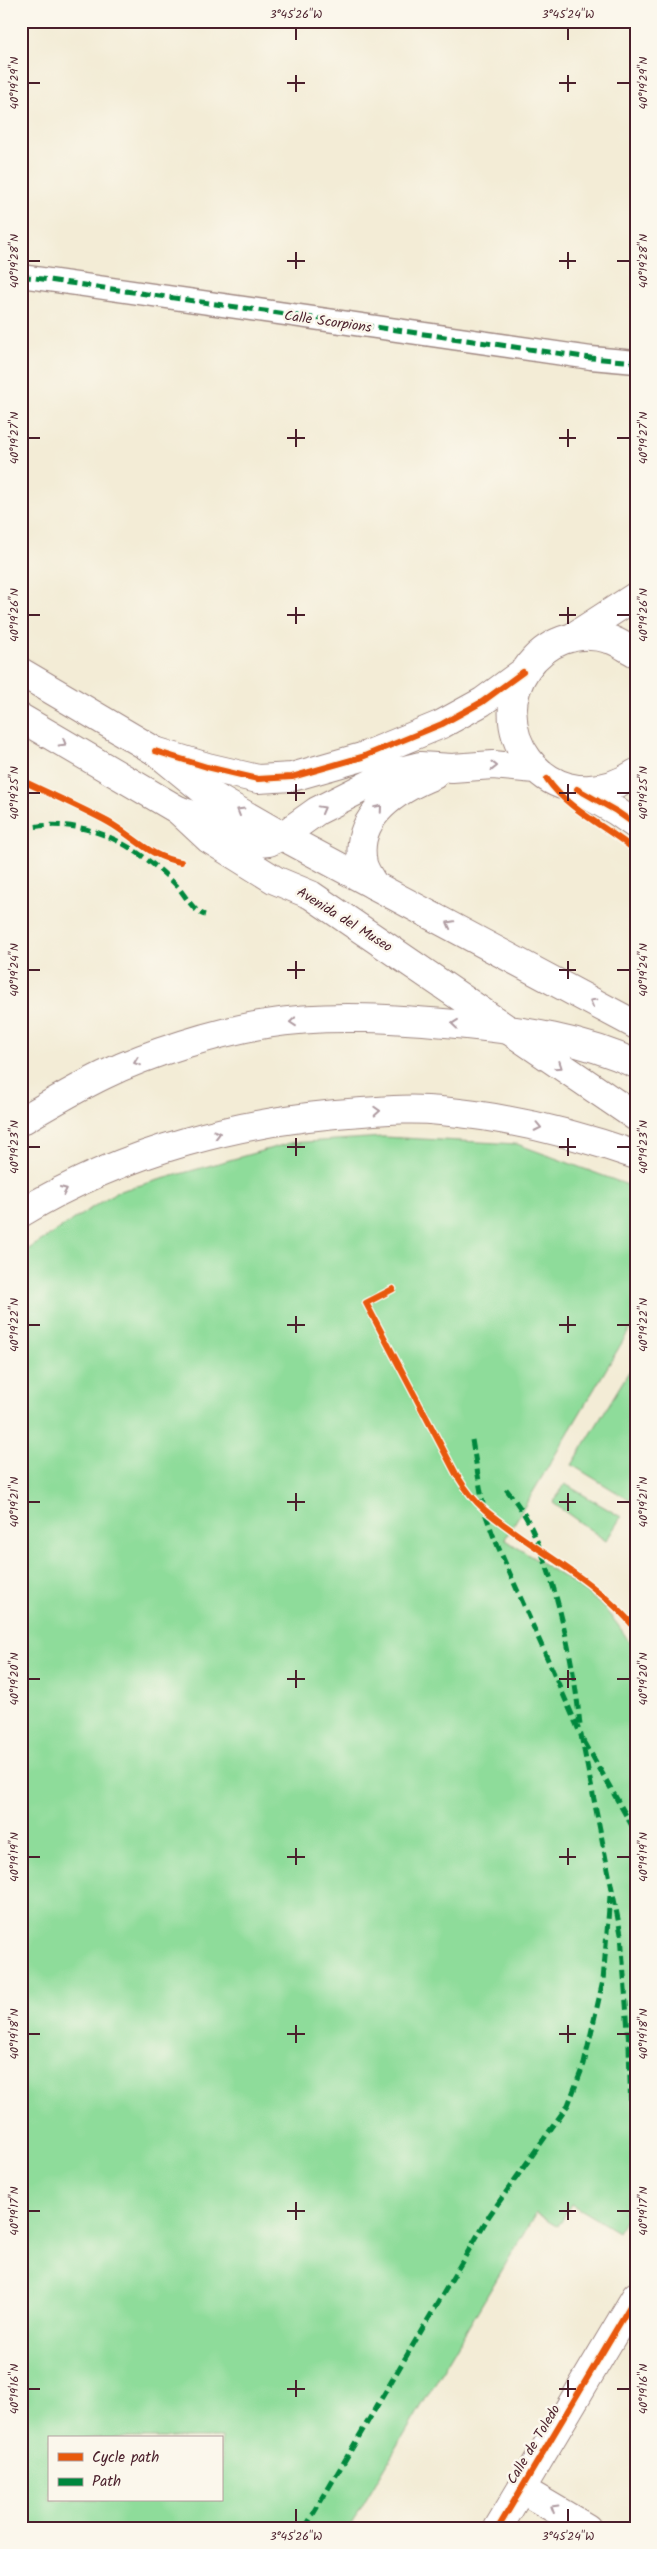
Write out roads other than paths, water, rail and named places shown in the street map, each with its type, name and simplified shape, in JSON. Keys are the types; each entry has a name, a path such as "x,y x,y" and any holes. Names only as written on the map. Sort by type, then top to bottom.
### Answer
{"main road":[{"path":"155,750 207,767 258,779 292,777 362,757 442,724 482,702 523,672 540,654 571,638 636,596"},
{"path":"571,638 594,637 612,640 636,653"},
{"path":"21,672 155,750 204,791 282,836 636,1025"},
{"path":"523,672 513,696 512,722 520,748 535,769 548,779 577,789 616,810 636,825"},
{"name":"Avenida del Museo","path":"21,718 178,810 209,839 275,880 310,895 435,978 504,1029 636,1117"},
{"path":"178,810 258,843 270,842 282,836 317,811 392,773 420,766 452,768 493,765 535,769"},
{"path":"374,885 363,866 361,850 366,828 374,814 386,800 409,785 452,768"},
{"path":"577,789 601,789 623,782 636,773"},
{"path":"21,1122 105,1074 200,1040 267,1024 345,1019 421,1020 504,1029 560,1038 593,1047 636,1064"},
{"path":"21,1213 44,1199 107,1170 178,1144 308,1115 394,1110 439,1110 482,1116 554,1131 636,1155"},
{"name":"Calle de Toledo","path":"498,2528 636,2296"},
{"path":"521,2489 587,2528"}],"street":[{"name":"Calle Scorpions","path":"21,276 581,357 636,362"}]}
